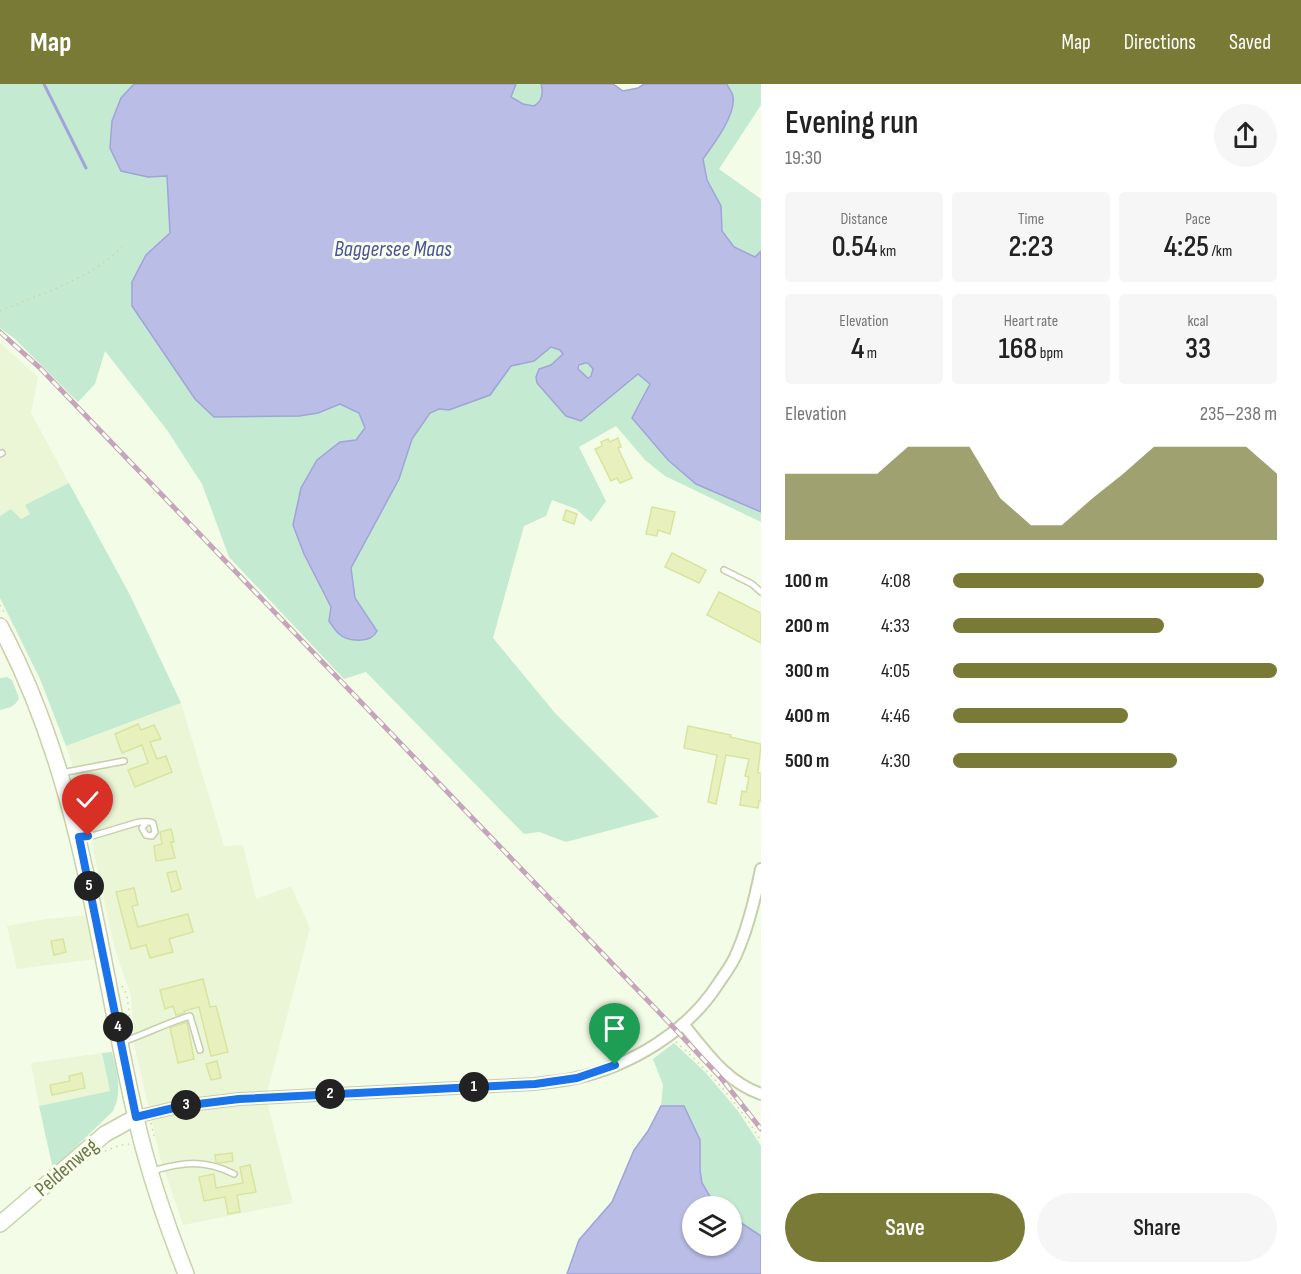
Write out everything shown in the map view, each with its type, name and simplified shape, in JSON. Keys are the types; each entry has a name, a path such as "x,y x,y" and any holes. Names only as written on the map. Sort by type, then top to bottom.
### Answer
{"main road":[{"path":"0,626 29,686 61,773 79,837 121,1043 142,1116 142,1143 186,1274"},
{"name":"Peldenweg","path":"0,1224 105,1134 142,1116"}],"street":[{"path":"142,1116 182,1106 239,1099 546,1082 577,1078 615,1065 653,1046 705,1004 735,959 754,906 761,869"},
{"path":"683,1024 732,1080 746,1089 761,1094"}],"lane":[{"path":"724,570 752,584 761,592"},
{"path":"61,773 124,761"},
{"path":"79,837 92,836 139,822 147,822"},
{"path":"121,1043 145,1035 166,1023 190,1016 200,1050"},
{"path":"150,1172 192,1162 220,1167 234,1174"}],"path":[{"path":"0,311 88,273 122,247"},
{"path":"669,1035 712,1076 734,1101 761,1141"},
{"path":"104,1152 121,1144 155,1141 142,1116"}],"shaded area":[{"path":"0,84 134,84 121,98 148,177 167,176 170,233 147,255 195,399 214,417 299,416 318,413 340,404 359,413 366,428 356,440 340,442 304,554 331,607 329,621 377,631 355,598 351,568 399,479 412,439 429,414 439,409 449,410 490,395 511,366 534,361 551,347 560,350 563,354 551,365 539,369 581,421 638,374 650,384 668,460 696,484 761,511 761,522 665,476 645,460 616,426 579,447 606,501 591,522 576,509 552,500 546,516 524,526 493,638 555,713 659,817 566,842 539,832 524,834 366,672 344,679 229,557 202,484 167,430 105,351 95,384 78,402 14,338 0,328"},
{"path":"516,84 541,84 542,96 534,106 523,104 511,97"},
{"path":"727,84 761,84 761,105 719,169 761,199 761,251 755,257 734,247 722,231 721,206 707,180 703,158 723,129 731,112 733,95"},
{"path":"0,343 38,377 31,413 69,483 26,505 30,514 20,519 11,509 0,516"},
{"path":"586,363 591,365 593,370 591,375 586,377 581,375 579,370 581,365"},
{"path":"69,483 130,595 181,703 66,746 40,679 0,598 0,516 11,509 21,519 30,514 25,505"},
{"path":"7,677 12,680 19,698 14,705 0,710 0,678"},
{"path":"181,703 224,846 243,845 256,899 291,886 310,928 266,1097 293,1203 183,1225 160,1157 134,1044 131,996 115,950 80,789 66,746"},
{"path":"88,915 96,959 17,969 7,926"},
{"path":"674,1043 705,1072 738,1111 761,1146 761,1236 742,1224 742,1196 710,1196 702,1183 700,1140 684,1107 661,1106 663,1085 653,1059"},
{"path":"112,1052 118,1089 113,1111 53,1169 39,1106 110,1091 102,1053"},
{"path":"102,1053 111,1091 39,1106 31,1063"}],"water":[{"name":"Baggersee Maas","path":"134,84 516,84 511,97 523,104 534,106 542,97 541,84 613,84 623,91 638,88 644,84 727,84 733,95 731,112 723,130 703,159 707,180 721,206 722,231 734,247 755,257 761,251 761,512 696,484 668,460 632,418 650,384 638,374 581,421 566,416 537,383 536,377 539,369 551,365 563,354 560,350 551,347 534,361 511,366 490,395 449,410 439,409 430,413 412,439 399,479 351,568 355,598 377,631 364,640 353,640 342,636 329,621 331,607 304,554 293,525 301,488 317,460 340,442 356,440 365,428 359,413 340,404 318,413 299,416 214,417 195,399 132,306 132,282 146,255 170,233 167,176 148,177 121,171 110,148 112,121 121,98","holes":["588,363 593,369 588,378 578,369 579,365"]},
{"path":"661,1106 684,1106 700,1140 702,1183 710,1196 682,1196 682,1256 742,1256 742,1224 761,1236 761,1274 567,1274 579,1240 612,1202 634,1150 648,1131"}],"building":[{"path":"618,438 621,447 618,448 632,478 620,483 617,478 611,481 595,449 602,446 601,442 608,439 610,442"},
{"path":"652,507 675,512 670,534 658,530 657,536 646,534"},
{"path":"566,510 577,514 574,524 563,520"},
{"path":"672,553 706,570 699,583 665,567"},
{"path":"719,592 761,613 761,643 707,615"},
{"path":"138,724 141,730 154,725 161,739 150,742 157,759 166,756 172,772 135,787 128,770 148,763 142,745 122,753 115,734"},
{"path":"688,726 761,744 758,773 761,773 761,801 759,801 758,808 740,805 742,791 746,792 749,777 745,776 749,759 726,755 716,804 708,802 717,755 684,748"},
{"path":"171,829 175,858 156,861 154,846 162,844 160,832"},
{"path":"176,871 181,889 172,892 167,873"},
{"path":"134,888 138,905 132,906 138,927 188,914 193,932 169,939 173,952 150,958 146,945 131,949 116,892"},
{"path":"63,939 66,952 54,955 51,941"},
{"path":"203,979 210,1007 216,1006 228,1052 211,1056 199,1007 176,1015 173,1006 165,1009 160,990"},
{"path":"187,1022 194,1059 178,1063 170,1028"},
{"path":"217,1061 221,1078 211,1080 206,1064"},
{"path":"82,1073 85,1088 52,1095 50,1085 70,1081 69,1076"},
{"path":"232,1153 233,1161 216,1162 215,1155"},
{"path":"250,1165 256,1192 237,1195 240,1212 228,1214 225,1197 204,1201 199,1177 214,1174 216,1188 243,1183 240,1167"}],"waterway":[{"path":"44,84 86,168"}],"railway":[{"path":"0,332 40,368 676,1030 721,1078 761,1129"}],"route":[{"path":"88,836 79,837 136,1117 182,1106 239,1099 535,1084 577,1078 615,1065"}]}
